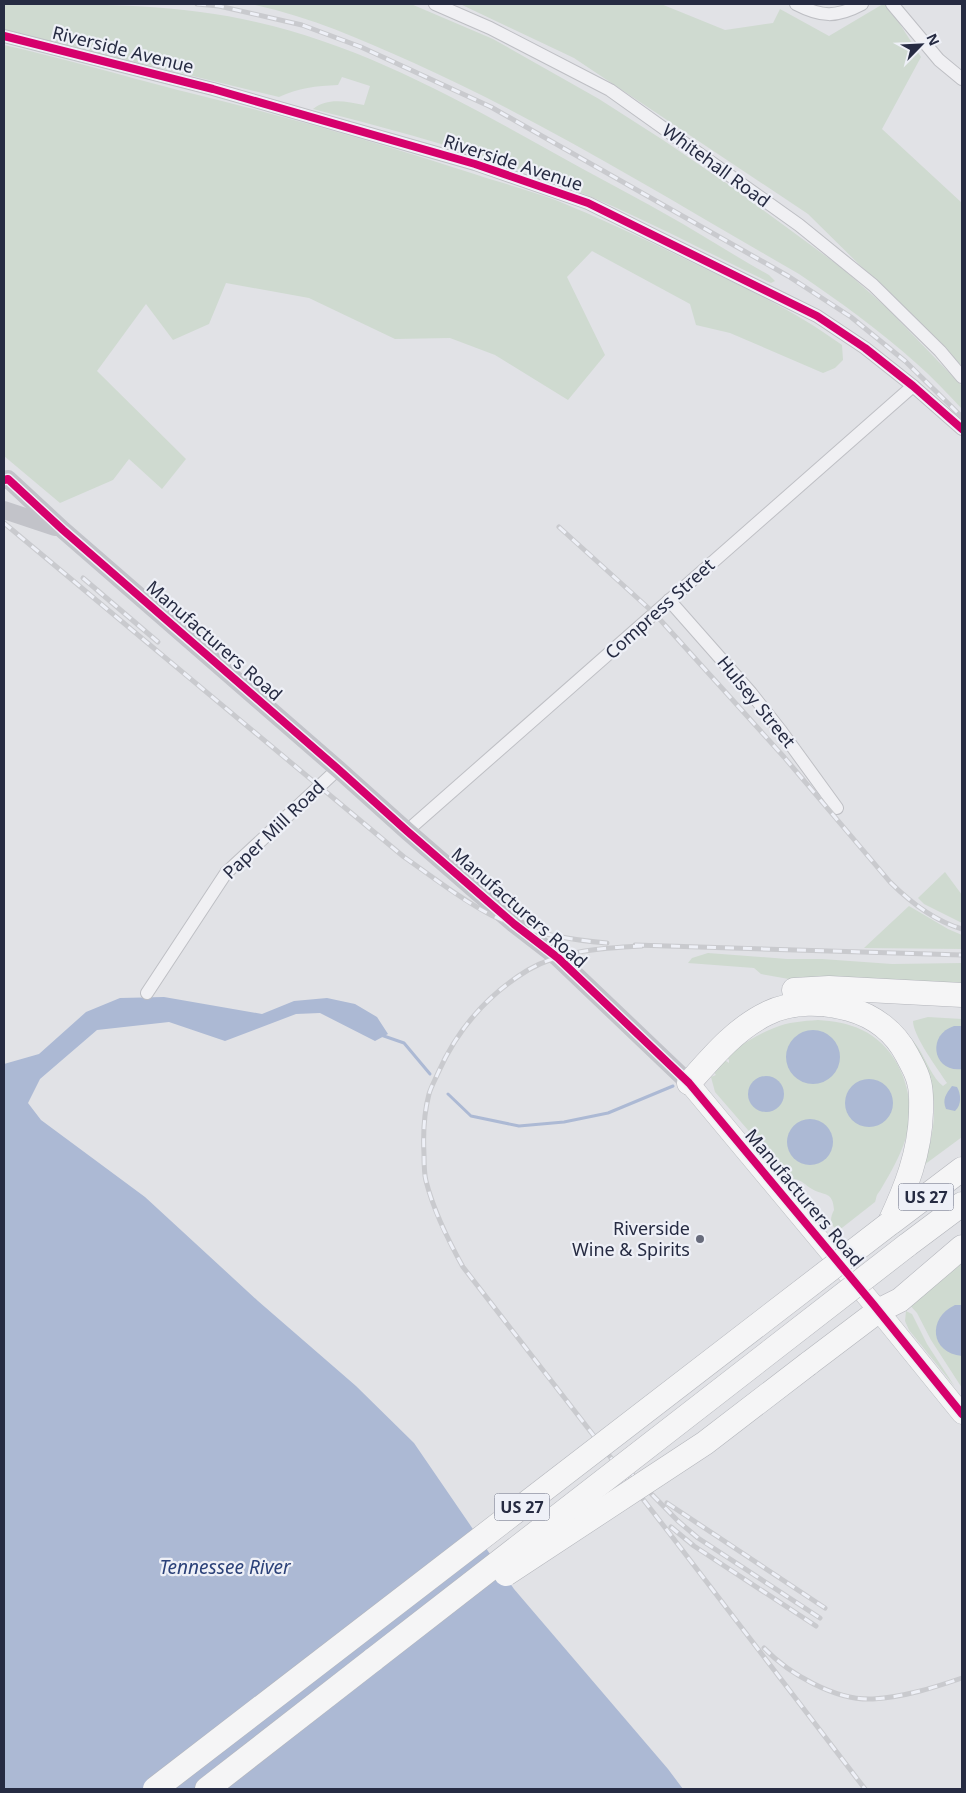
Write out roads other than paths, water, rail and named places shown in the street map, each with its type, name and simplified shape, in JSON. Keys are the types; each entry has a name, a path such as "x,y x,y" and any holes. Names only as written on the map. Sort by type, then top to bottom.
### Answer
{"highway":[{"path":"684,1079 718,1031 746,1010 765,999 792,990 829,988 962,995"},
{"path":"684,1079 742,1030 768,1012 803,1004 838,1006 861,1013 875,1020 897,1039 905,1051 919,1081 922,1094 919,1136 912,1169 889,1224"},
{"name":"US 27","path":"155,1789 962,1169"},
{"name":"US 27","path":"207,1789 962,1204"},
{"path":"374,1659 697,1449 878,1310 900,1300 962,1247"}],"main road":[{"name":"Manufacturers Road","path":"5,478 514,924 558,958 684,1079 878,1310 962,1414"},
{"path":"4,510 63,530"}],"street":[{"name":"Whitehall Road","path":"435,4 490,28 610,90 814,237 873,285 940,352 962,377"},
{"path":"796,4 812,12 830,15 850,10 862,4"},
{"path":"892,4 939,60 962,79"},
{"name":"Riverside Avenue","path":"4,36 231,94 475,164 588,203 817,316 865,348 913,386 962,429"},
{"name":"Compress Street","path":"407,831 913,386"},
{"name":"Hulsey Street","path":"669,600 751,692 837,808"},
{"name":"Paper Mill Road","path":"147,993 226,873 338,769"}],"water":[{"name":"Tennessee River","path":"164,997 262,1014 294,1001 327,998 355,1004 377,1017 388,1034 375,1041 320,1013 296,1014 225,1041 169,1022 97,1030 40,1079 28,1103 41,1120 145,1197 258,1301 356,1386 414,1443 514,1589 683,1789 4,1789 4,1064 39,1054 86,1012 120,998"},
{"path":"954,1026 962,1026 962,1069 952,1069 945,1065 939,1060 937,1052 939,1037"},
{"path":"813,1030 823,1032 832,1038 838,1047 840,1057 838,1067 832,1076 823,1082 813,1084 803,1082 794,1076 788,1067 786,1057 788,1047 794,1038 803,1032"},
{"path":"766,1076 773,1077 779,1081 783,1087 783,1101 779,1107 773,1111 766,1112 759,1111 753,1107 749,1101 748,1094 749,1087 753,1081 759,1077"},
{"path":"869,1079 878,1081 886,1086 891,1094 893,1103 891,1112 886,1120 878,1125 869,1127 860,1125 852,1120 847,1112 845,1103 847,1094 852,1086 860,1081"},
{"path":"952,1086 957,1087 960,1096 959,1106 955,1111 946,1109 944,1102 946,1094"},
{"path":"810,1119 823,1123 829,1129 833,1142 829,1155 823,1161 810,1165 797,1161 791,1155 787,1142 791,1129 797,1123"},
{"path":"955,1305 962,1305 962,1356 943,1349 938,1342 936,1334 936,1326 940,1318"}],"waterway":[{"path":"381,1035 404,1043 430,1074"},
{"path":"448,1094 471,1116 519,1126 564,1122 608,1113 673,1086"}],"railway":[{"path":"197,4 219,6 302,25 361,47 491,107 788,276 851,317 905,361 962,417"},
{"path":"4,523 404,857 447,888 491,915 518,926 578,940 607,943"},
{"path":"559,527 655,614 784,757 890,882 923,910 952,926 962,929"},
{"path":"83,578 158,642"},
{"path":"635,945 962,955"},
{"path":"642,946 584,951 541,963 499,991 475,1015 454,1042 429,1094 424,1132 426,1181 442,1226 463,1267 865,1789"},
{"path":"627,1469 678,1521 698,1538 820,1618"},
{"path":"667,1503 825,1608"},
{"path":"671,1527 694,1546 816,1626"},
{"path":"764,1648 774,1658 800,1676 829,1691 844,1696 873,1699 885,1698 929,1689 962,1678"}],"place":[{"name":"Riverside Wine & Spirits","path":"700,1239"}]}
